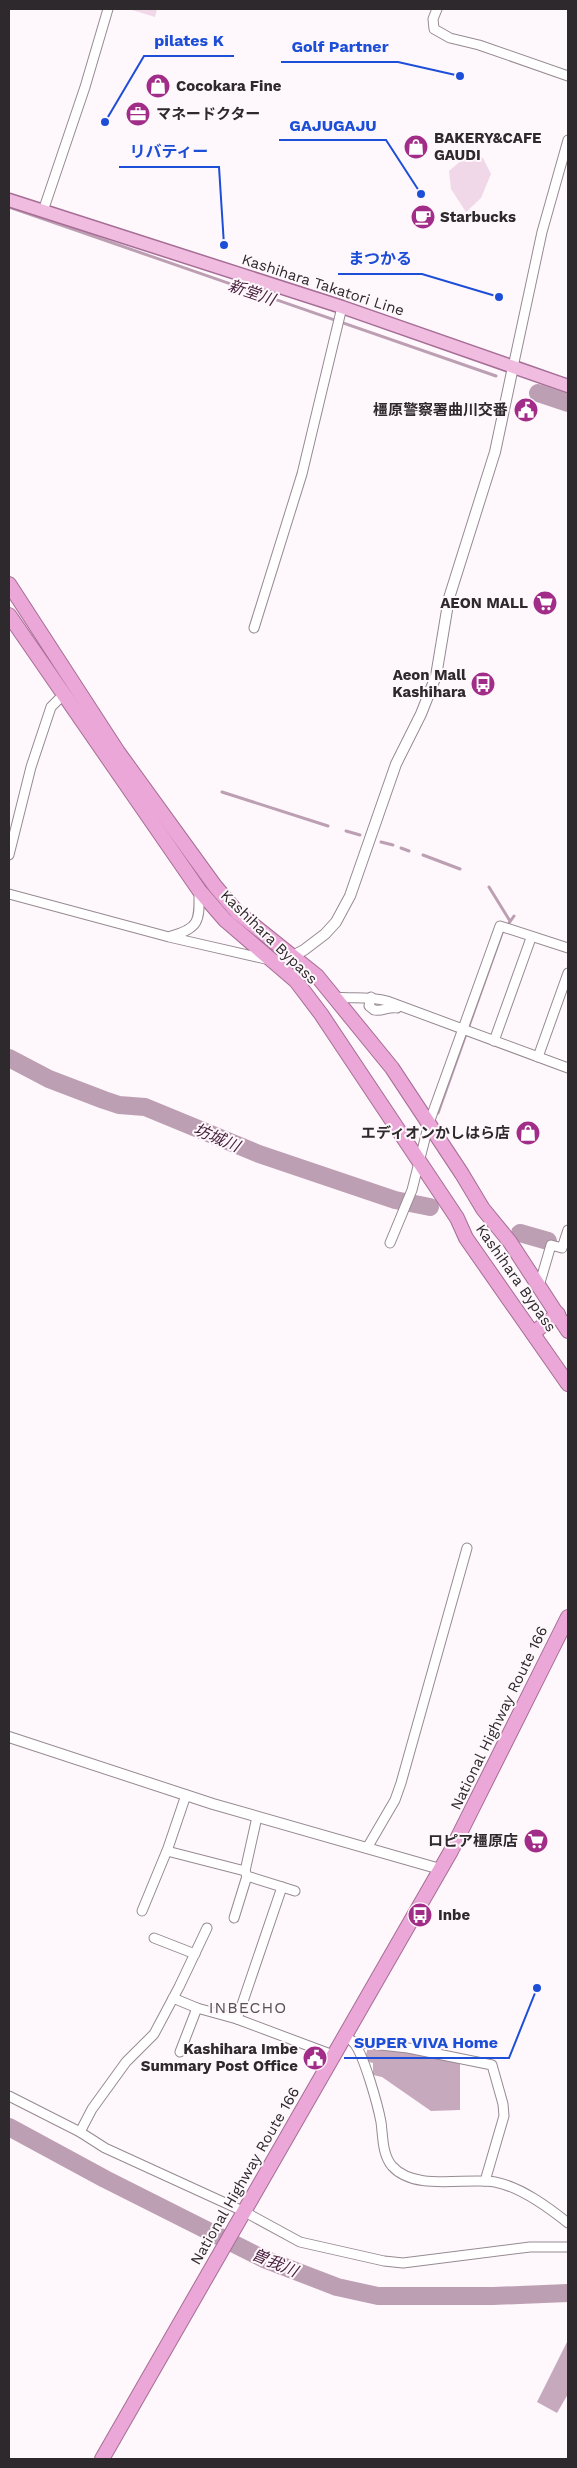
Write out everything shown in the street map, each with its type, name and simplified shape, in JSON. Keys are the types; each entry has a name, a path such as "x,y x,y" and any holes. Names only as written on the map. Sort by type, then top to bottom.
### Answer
{"highway":[{"name":"Kashihara Bypass","path":"9,584 118,752 215,886 237,912 317,976 392,1068 483,1209 510,1242 568,1331"},
{"name":"Kashihara Bypass","path":"9,615 62,695 199,890 225,920 296,981 321,1014 457,1218 466,1238 568,1384"},
{"path":"533,1333 558,1314"},
{"name":"National Highway Route 166","path":"102,2459 213,2268 333,2055 349,2039 451,1851 568,1617"}],"main road":[{"name":"Kashihara Takatori Line","path":"9,200 340,315 514,367 568,386"}],"street":[{"path":"43,211 85,87 108,9"},
{"path":"437,9 433,19 434,29 442,35 479,45 568,76"},
{"path":"9,894 169,937 274,961 293,956 325,934 344,910 396,764 429,696 440,656 449,598 494,452 545,218 568,140"},
{"path":"254,628 302,474 340,315"},
{"path":"9,855 31,767 51,707 62,695"},
{"path":"169,937 185,932 194,926 199,917 199,890"},
{"path":"390,1242 420,1164 429,1123 462,1030 504,928 568,948"},
{"path":"494,1042 531,938"},
{"path":"538,1057 568,973"},
{"path":"333,996 348,998 371,997 387,1001 568,1068"},
{"path":"539,1286 551,1245 562,1248 568,1230"},
{"path":"368,1848 395,1800 401,1783 468,1548"},
{"path":"9,1737 257,1817 440,1869"},
{"path":"142,1911 167,1851 186,1795"},
{"path":"234,1918 246,1874 257,1817"},
{"path":"167,1851 246,1874 295,1891"},
{"path":"237,2019 282,1887"},
{"path":"80,2132 92,2109 126,2062 150,2040 207,1928"},
{"path":"154,1938 195,1954"},
{"path":"173,1998 197,2008 237,2019 333,2055"},
{"path":"180,2052 197,2008"},
{"path":"349,2039 379,2112 383,2146 391,2165 405,2174 433,2182 485,2182 517,2189 568,2223"},
{"path":"349,2039 408,2048 492,2065 503,2104 504,2116 485,2182"},
{"path":"9,2096 80,2132 105,2148 245,2212 300,2242 384,2261 419,2262 530,2247 568,2247"}],"shaded area":[{"path":"129,9 157,9 155,17"},
{"path":"470,153 483,158 491,174 481,198 466,212 451,189 449,171"},
{"path":"369,2040 460,2053 460,2110 431,2111 382,2077 373,2075 373,2063 365,2061"},
{"path":"568,2340 568,2394 557,2413 537,2402"}],"waterway":[{"name":"新堂川","path":"9,207 496,376"},
{"name":"新堂川","path":"538,393 568,403"},
{"path":"222,792 328,826"},
{"path":"346,831 360,835"},
{"path":"381,842 393,845"},
{"path":"401,848 409,851"},
{"path":"423,855 460,869"},
{"path":"489,887 510,921"},
{"path":"438,1113 502,933 514,916"},
{"name":"坊城川","path":"9,1058 49,1079 104,1100 119,1105 145,1107 259,1154 395,1200 430,1207"},
{"name":"坊城川","path":"520,1233 548,1241"},
{"name":"曽我川","path":"9,2127 105,2179 264,2259 337,2287 378,2296 493,2296 568,2293"}],"place":[{"name":"Golf Partner","path":"460,76"},
{"name":"Cocokara Fine","path":"158,86"},
{"name":"マネードクター","path":"138,114"},
{"name":"pilates K","path":"105,122"},
{"name":"BAKERY&CAFE GAUDI","path":"416,147"},
{"name":"GAJUGAJU","path":"421,194"},
{"name":"Starbucks","path":"423,217"},
{"name":"リバティー","path":"224,245"},
{"name":"まつかる","path":"499,297"},
{"name":"橿原警察署曲川交番","path":"526,410"},
{"name":"AEON MALL","path":"545,603"},
{"name":"Aeon Mall Kashihara","path":"483,684"},
{"name":"エディオンかしはら店","path":"528,1133"},
{"name":"ロピア橿原店","path":"536,1841"},
{"name":"Inbe","path":"420,1915"},
{"name":"SUPER VIVA Home","path":"537,1988"},
{"name":"Kashihara Imbe Summary Post Office","path":"315,2058"}],"district":[{"name":"INBECHO","path":"248,2007"}]}
